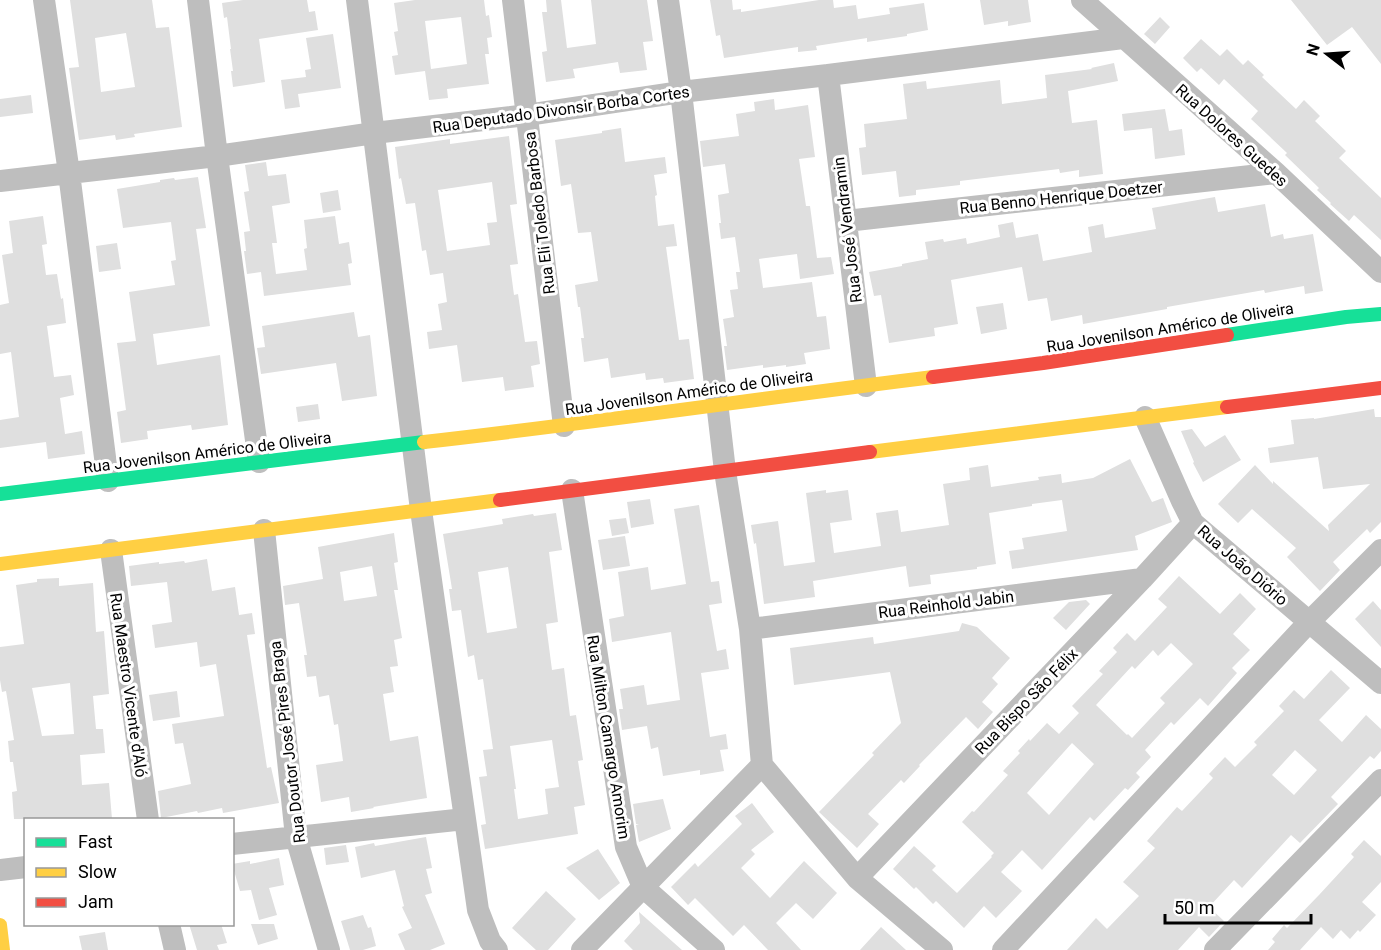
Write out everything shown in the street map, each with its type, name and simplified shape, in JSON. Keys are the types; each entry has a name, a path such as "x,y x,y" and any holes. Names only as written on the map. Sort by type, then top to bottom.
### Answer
{"main road":[{"name":"Rua Jovenilson Américo de Oliveira","path":"0,494 564,426 1043,363 1346,317 1381,314"},
{"path":"0,564 1381,388"},
{"path":"0,925 3,950"}],"street":[{"path":"44,0 69,173 108,481"},
{"path":"198,0 259,462"},
{"path":"357,0 421,510 478,910 490,941 497,950"},
{"name":"Rua Eli Toledo Barbosa","path":"513,0 564,426"},
{"path":"668,0 681,92 725,471 750,628 762,765 857,878 942,950"},
{"name":"Rua Dolores Guedes","path":"1082,0 1276,173 1381,272"},
{"name":"Rua Deputado Divonsir Borba Cortes","path":"0,181 217,156 681,92 1123,38"},
{"name":"Rua José Vendramin","path":"828,75 866,386"},
{"name":"Rua Benno Henrique Doetzer","path":"846,221 1276,173"},
{"name":"Rua João Diório","path":"1145,417 1193,523 1381,683"},
{"name":"Rua Milton Camargo Amorim","path":"572,490 626,847 643,886 714,950"},
{"name":"Rua Bispo São Félix","path":"857,878 1193,523"},
{"name":"Rua Doutor José Pires Braga","path":"264,530 296,837 329,950"},
{"name":"Rua Maestro Vicente d'Aló","path":"111,549 148,818"},
{"path":"1003,950 1309,622 1381,550"},
{"name":"Rua Reinhold Jabin","path":"750,628 1142,579"},
{"path":"582,950 762,765"},
{"path":"1215,950 1381,780"},
{"path":"234,844 465,819"},
{"path":"0,870 24,867"},
{"path":"169,926 175,950"}],"building":[{"path":"70,0 152,0 156,28 169,27 182,127 134,134 135,137 116,140 115,135 79,140 69,68 79,67","holes":["126,33 135,87 101,92 95,38"]},
{"path":"243,0 307,0 309,12 315,11 318,30 259,39 265,82 233,87 227,17 224,18 222,3"},
{"path":"415,0 484,0 492,37 487,38 489,54 485,54 489,84 447,89 448,98 429,100 425,71 395,75 392,56 398,55 394,32 398,31 394,3","holes":["461,17 467,64 431,69 425,21"]},
{"path":"546,0 561,0 567,48 596,44 591,0 647,0 653,41 643,42 647,70 620,73 618,62 573,69 575,78 546,82 542,52 547,51 542,12 547,12"},
{"path":"710,0 732,0 733,10 741,9 741,12 819,0 833,0 834,8 856,5 858,19 890,14 889,8 924,3 928,30 907,34 907,36 867,42 867,38 816,46 817,50 798,52 798,47 724,58 720,35 716,36"},
{"path":"980,0 1028,0 1031,22 1008,26 1008,21 984,25"},
{"path":"1291,0 1381,0 1381,64 1352,27 1327,45"},
{"path":"1160,17 1170,27 1155,44 1144,34"},
{"path":"333,34 341,88 298,94 300,107 285,109 281,80 306,77 305,70 311,69 306,38"},
{"path":"1201,39 1220,56 1227,49 1243,65 1248,60 1264,75 1262,77 1296,109 1304,100 1320,116 1315,121 1346,151 1339,158 1381,198 1381,240 1354,215 1349,221 1330,204 1317,190 1319,188 1285,155 1287,153 1251,119 1258,111 1224,79 1219,85 1201,68 1197,72 1183,58"},
{"path":"1114,63 1118,81 1068,91 1072,123 1097,120 1103,174 1079,177 1079,170 1060,173 1059,169 960,181 960,185 916,190 916,195 899,197 896,171 862,175 859,148 866,147 864,124 907,119 903,84 926,81 927,89 1000,80 1002,104 1047,98 1045,75 1092,69"},
{"path":"31,95 33,113 0,117 0,99"},
{"path":"774,99 775,110 808,105 815,157 799,159 806,206 810,206 817,258 831,257 834,274 800,279 797,254 759,259 763,288 812,282 817,317 826,316 830,349 804,353 806,364 763,368 763,365 727,370 724,346 727,346 723,319 734,317 730,290 738,289 736,272 740,272 735,237 721,239 718,195 729,193 725,164 703,167 700,141 739,136 736,114 755,111 754,102"},
{"path":"1165,109 1169,131 1182,129 1185,155 1155,159 1152,128 1124,131 1122,114"},
{"path":"621,128 625,162 665,157 667,173 654,175 658,226 674,224 677,246 666,247 679,340 689,339 694,379 664,383 663,378 646,380 645,373 611,378 608,358 584,362 581,338 584,338 575,285 598,281 591,232 578,233 571,184 561,186 555,140"},
{"path":"509,136 517,204 510,205 518,264 510,265 514,295 518,294 525,342 537,341 540,364 531,366 534,387 505,391 503,377 462,382 457,345 429,349 427,332 442,330 438,304 447,302 443,273 430,275 426,250 422,251 415,203 406,204 401,178 399,179 395,147 450,139 450,144","holes":["492,182 497,222 487,223 490,245 447,251 438,190"]},
{"path":"266,162 268,176 286,174 290,203 272,206 277,243 272,243 276,274 307,270 304,220 335,216 339,244 349,242 352,263 348,264 351,285 264,296 261,272 247,274 244,232 250,231 244,192 249,191 245,165"},
{"path":"198,177 206,228 196,229 210,326 153,334 157,365 220,355 228,425 192,430 191,425 147,431 148,439 121,443 117,412 126,410 117,343 136,341 129,292 175,285 171,261 176,260 171,222 123,228 117,189 160,182 160,180"},
{"path":"338,190 341,210 323,213 320,193"},
{"path":"1215,197 1218,212 1265,204 1271,237 1283,234 1284,239 1313,234 1323,291 1305,294 1304,286 1265,293 1264,290 1083,324 1082,315 1051,321 1047,298 1028,301 1022,267 951,280 958,324 934,328 935,336 889,343 881,295 874,296 869,272 928,259 925,242 943,239 944,242 966,238 967,244 1000,237 998,225 1013,222 1016,238 1038,234 1043,261 1092,252 1088,227 1103,224 1105,238 1156,229 1152,208"},
{"path":"43,216 47,244 42,245 46,275 57,274 66,323 47,326 54,377 71,375 74,395 60,398 65,434 82,431 85,454 48,459 46,442 0,448 0,420 19,417 11,352 0,354 0,305 9,303 2,255 13,253 9,221"},
{"path":"117,243 121,269 99,272 96,246"},
{"path":"1003,303 1007,329 981,334 976,307"},
{"path":"354,312 358,337 370,335 377,396 342,401 336,363 261,374 257,348 265,347 262,326"},
{"path":"318,404 320,419 298,422 296,407"},
{"path":"1374,409 1375,417 1381,417 1381,522 1370,533 1367,529 1333,562 1340,570 1320,591 1287,557 1296,548 1252,509 1238,523 1218,504 1255,465 1273,484 1273,481 1329,531 1328,525 1370,484 1323,489 1318,457 1270,463 1268,448 1294,444 1291,420 1314,419"},
{"path":"1192,429 1205,447 1225,435 1241,460 1203,482 1181,431"},
{"path":"1130,459 1152,502 1163,498 1172,522 1135,536 1138,550 1012,569 1009,551 1024,549 1022,538 1067,531 1062,500 1032,504 1032,506 989,513 996,564 977,567 977,569 930,575 931,584 909,587 906,566 813,581 815,597 764,604 756,543 754,544 751,525 778,521 784,566 815,562 806,493 848,490 852,520 830,523 834,553 881,546 876,513 898,510 901,532 949,525 943,484 970,480 969,468 988,465 991,487 1039,480 1038,477 1061,474 1062,483 1093,478"},
{"path":"650,499 654,524 631,528 627,502"},
{"path":"699,505 711,582 719,581 722,603 709,605 717,651 726,649 729,669 701,673 710,737 726,734 728,749 720,750 724,771 700,775 700,770 663,776 658,747 651,749 647,726 622,730 619,709 623,709 620,689 644,685 647,705 680,700 671,632 612,642 609,619 624,616 618,572 648,567 651,590 686,584 674,509"},
{"path":"556,513 562,550 549,552 558,622 546,624 552,670 564,668 570,716 576,715 583,760 578,761 585,805 574,807 578,834 485,849 481,825 486,824 479,777 487,776 483,750 493,749 483,679 478,680 474,655 468,657 461,610 452,611 449,589 452,589 443,534 503,524 502,519 533,514 534,516","holes":["508,567 517,628 487,633 478,572","552,740 559,787 545,789 548,814 518,819 510,746"]},
{"path":"626,518 629,533 612,536 609,520"},
{"path":"394,533 398,562 394,563 398,590 394,590 402,638 394,640 398,666 390,667 394,692 383,694 390,741 418,736 427,798 351,812 349,797 321,802 316,765 343,761 338,724 334,725 329,695 319,697 316,676 307,677 304,655 307,655 299,603 285,605 283,586 323,579 318,547","holes":["372,566 377,596 344,601 340,572"]},
{"path":"625,536 630,566 603,570 598,540"},
{"path":"207,559 212,591 235,587 239,615 252,613 255,634 247,635 267,768 271,767 279,803 223,813 222,808 161,818 158,791 191,784 183,743 175,744 172,724 224,716 216,664 200,667 197,642 155,648 152,625 172,622 167,582 131,586 129,566 159,562 159,564 184,561 185,563"},
{"path":"1179,576 1220,614 1240,593 1256,609 1233,634 1250,650 1232,668 1237,673 1208,706 1200,698 1174,725 1171,722 1145,750 1151,757 1136,773 1140,777 1128,790 1125,788 1094,821 1090,817 1042,870 1022,850 1001,872 1022,891 996,918 984,906 964,928 936,901 933,904 893,869 914,846 936,866 932,870 957,893 994,853 962,822 1008,775 1003,771 1020,753 1018,751 1029,739 1030,741 1047,723 1059,734 1079,713 1072,706 1103,674 1099,671 1117,652 1113,648 1127,633 1135,641 1167,607 1158,599","holes":["1171,643 1193,664 1160,698 1165,703 1132,738 1096,705 1132,666 1135,669 1153,650 1158,656","1072,743 1094,764 1049,815 1027,793"]},
{"path":"59,578 59,586 93,583 96,632 104,631 109,694 93,696 96,729 103,729 105,753 80,755 82,785 109,783 112,818 14,819 12,792 17,791 8,741 14,740 6,691 2,692 0,680 0,647 24,644 16,585 37,582 37,579","holes":["70,683 74,734 42,736 32,688"]},
{"path":"1086,600 1090,604 1066,630 1053,618 1069,602"},
{"path":"1373,601 1381,610 1381,647 1355,619"},
{"path":"962,623 977,627 1010,658 992,678 998,684 982,702 993,712 978,729 966,717 904,783 901,780 868,814 879,824 857,848 819,812 874,755 872,753 901,723 890,672 794,685 790,648 873,637 874,644 959,631"},
{"path":"1331,670 1350,688 1319,720 1342,742 1366,715 1381,729 1381,751 1374,759 1370,756 1331,797 1338,804 1300,843 1291,835 1242,888 1234,880 1209,907 1224,921 1209,937 1199,927 1178,950 1067,950 1096,918 1107,929 1139,896 1123,882 1155,848 1147,841 1177,807 1182,811 1213,778 1209,774 1225,757 1235,767 1257,745 1254,742 1284,711 1279,706 1294,690 1304,699","holes":["1295,750 1317,770 1294,795 1272,775"]},
{"path":"177,691 180,717 153,721 149,695"},
{"path":"663,799 671,829 639,842 636,825 639,824 636,824 633,804"},
{"path":"752,803 774,832 751,850 755,854 741,868 770,898 804,861 837,893 813,919 796,903 776,923 801,950 768,950 744,925 733,936 695,898 688,905 671,887 695,863 698,867 742,824 735,816"},
{"path":"426,837 432,868 426,869 432,893 425,895 445,944 430,950 405,950 398,934 412,928 402,907 404,906 395,870 361,878 355,847"},
{"path":"1364,840 1381,856 1381,882 1362,902 1376,915 1350,939 1341,930 1333,939 1321,927 1300,950 1268,950 1275,942 1272,939 1284,925 1287,928 1319,895 1354,857 1351,854"},
{"path":"346,845 349,862 326,865 324,848"},
{"path":"598,849 620,883 599,900 566,868"},
{"path":"279,858 284,885 269,888 277,915 259,920 251,890 240,891 234,864 250,861 250,864"},
{"path":"546,891 576,919 548,950 536,950 512,928"},
{"path":"639,912 682,950 633,950 624,941 640,923"},
{"path":"363,915 368,928 371,927 376,946 363,950 350,950 341,921"},
{"path":"251,924 274,924 278,939 258,945"},
{"path":"190,926 222,926 227,943 217,945 219,950 197,950"},
{"path":"881,927 906,950 860,950"},
{"path":"105,932 108,950 82,950 79,936"}],"traffic: fast":[{"path":"1227,335 1381,314"},
{"path":"0,494 424,442"}],"traffic: slow":[{"path":"424,442 933,377"},
{"path":"870,452 1227,407"},
{"path":"0,564 500,500"},
{"path":"0,925 3,950"}],"traffic: jam":[{"path":"933,377 1227,335"},
{"path":"1227,407 1381,388"},
{"path":"500,500 870,452"}]}
